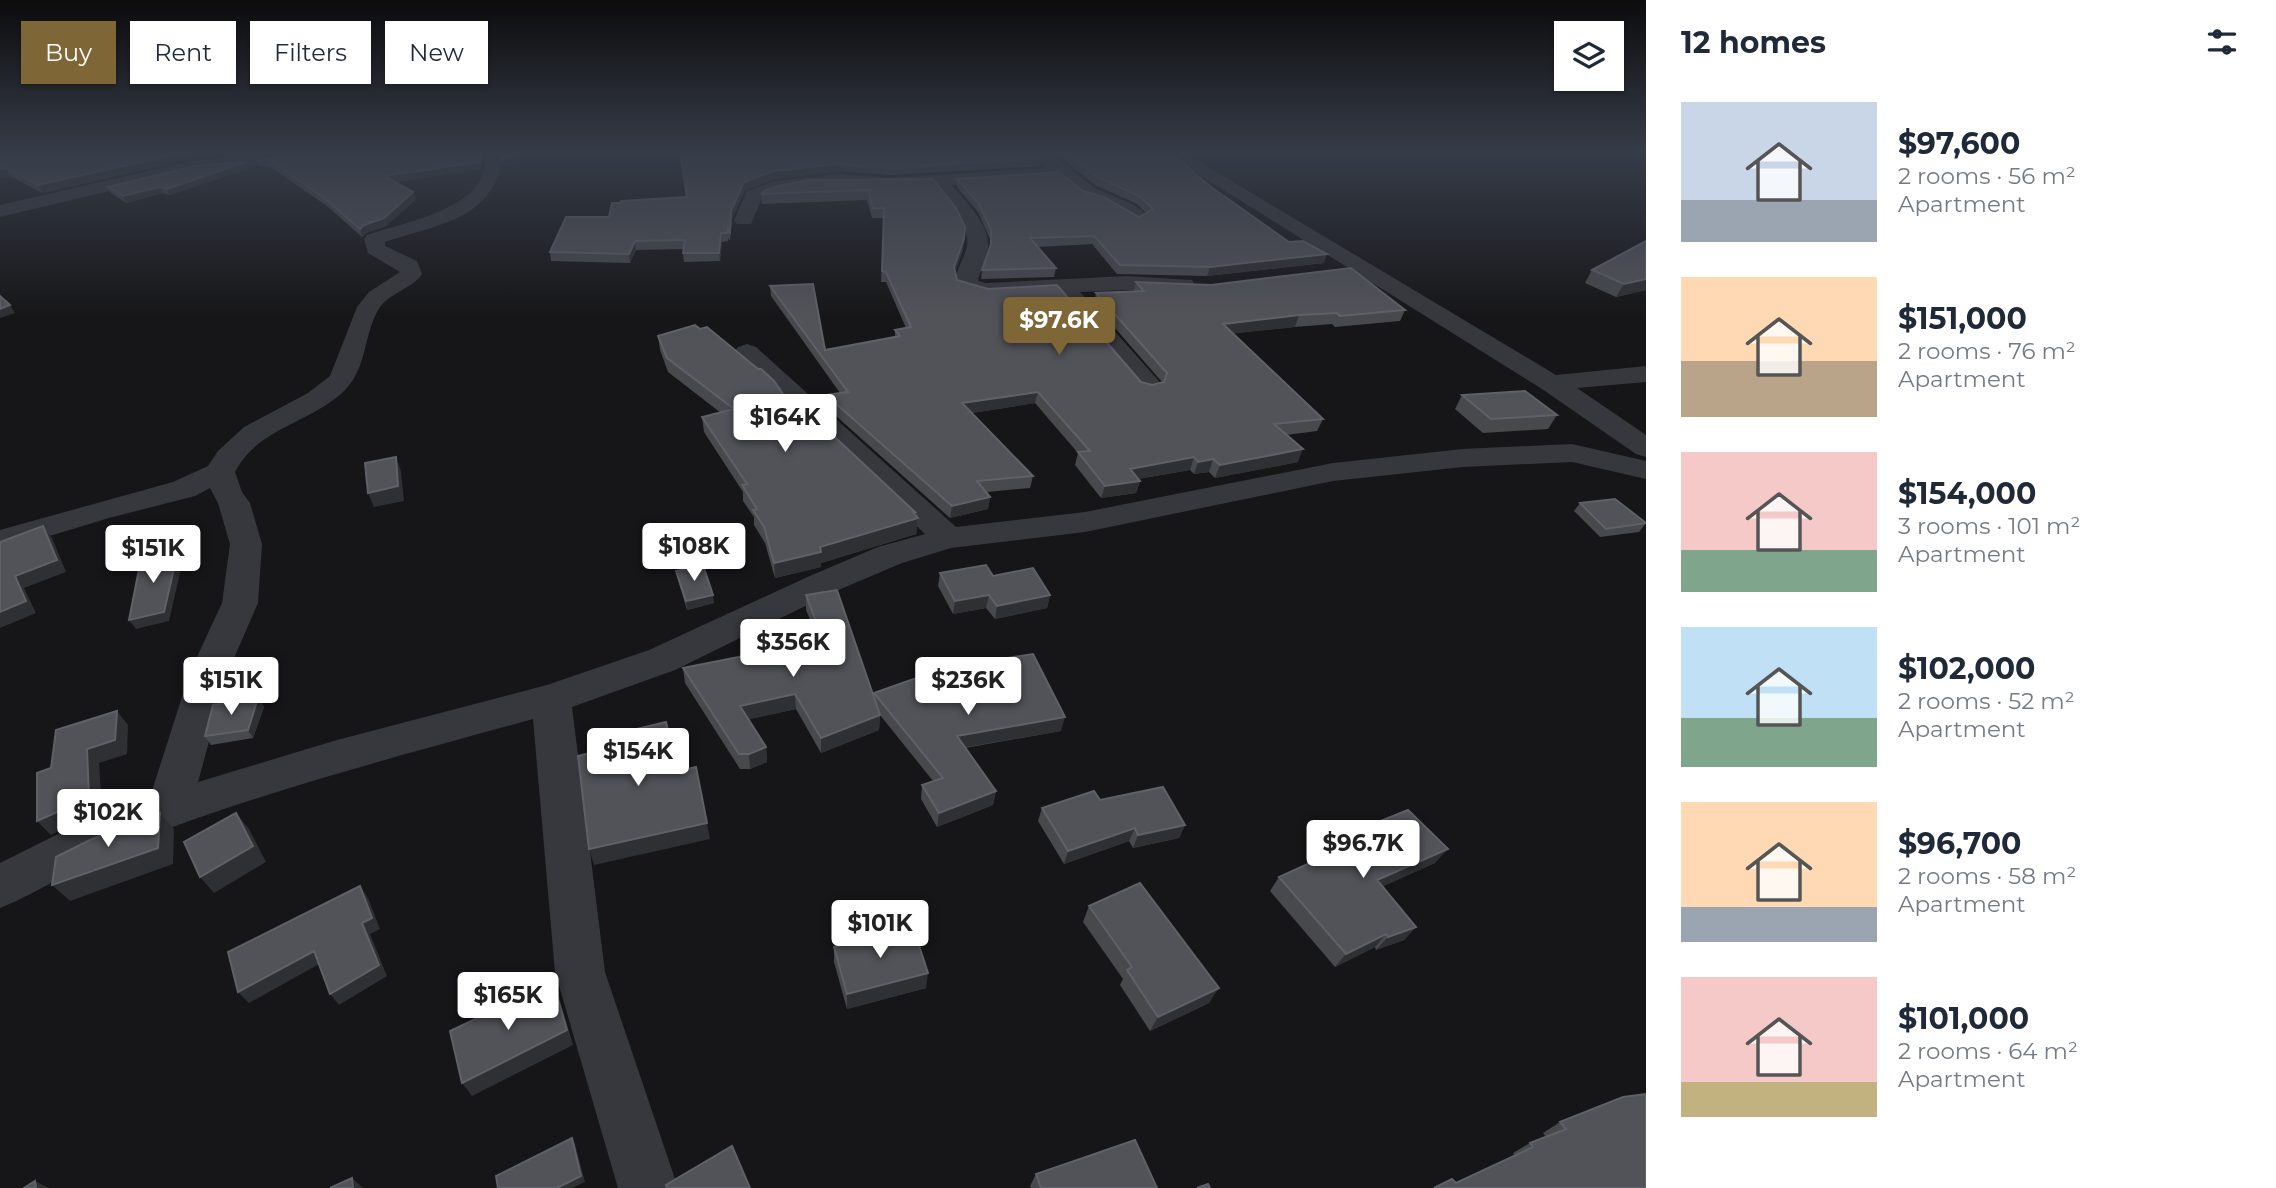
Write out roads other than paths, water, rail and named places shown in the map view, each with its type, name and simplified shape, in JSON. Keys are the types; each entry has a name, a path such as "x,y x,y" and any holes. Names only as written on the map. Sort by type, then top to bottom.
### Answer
{"street":[{"path":"168,810 209,672 240,603 246,544 234,503 223,483 223,464 243,443 269,424 331,389 344,376 369,307 384,292 411,274 409,266 375,248 374,239 447,216 460,207"},
{"path":"744,220 749,207"},
{"path":"960,207 969,219 978,239 966,285 986,290 1127,283 1207,286"},
{"path":"1124,207 1138,217"},
{"path":"1261,207 1551,383 1636,441"},
{"path":"1322,272 1360,268"},
{"path":"1062,286 1149,386"},
{"path":"747,352 949,538"},
{"path":"1551,383 1646,374"},
{"path":"0,886 104,833 168,810 337,757 551,699 662,660 824,583 890,555 949,538 1086,522 1333,472 1463,458 1572,453 1636,441"},
{"path":"1572,453 1646,470"},
{"path":"0,541 50,524 184,489 223,483"},
{"path":"551,699 580,972 648,1188"}]}
